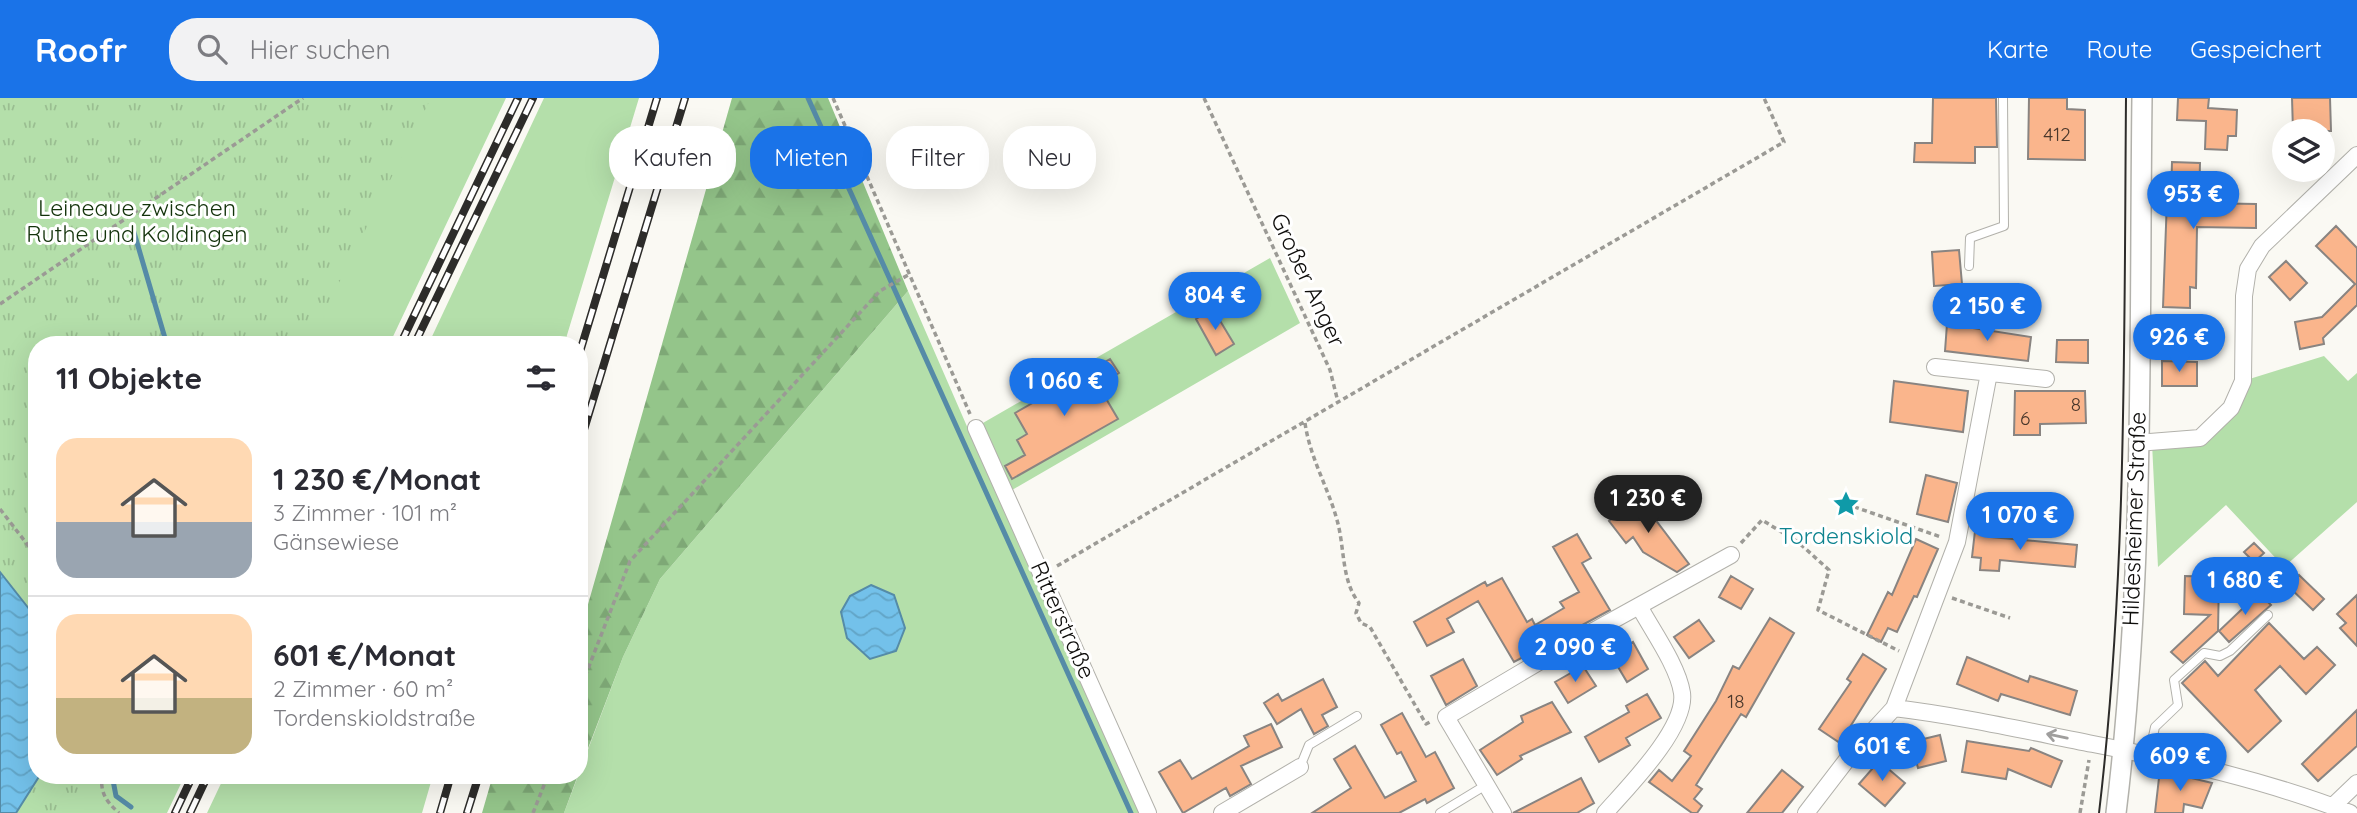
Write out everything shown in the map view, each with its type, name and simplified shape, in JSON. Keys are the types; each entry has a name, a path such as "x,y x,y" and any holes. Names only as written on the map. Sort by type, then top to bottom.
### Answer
{"street":[{"name":"Hildesheimer Straße","path":"2116,813 2124,749 2137,443 2142,98"},
{"path":"2137,443 2200,438 2231,408 2243,381 2244,296 2248,269 2262,246 2357,155"},
{"path":"1935,366 2046,379"},
{"path":"1806,813 1850,757 1894,708 1940,593 1956,542 1989,373"},
{"name":"Ritterstraße","path":"976,428 1149,813"},
{"path":"1578,639 1731,555"},
{"path":"1605,813 1673,730 1682,695 1678,679 1639,606"},
{"path":"1503,813 1446,717 1549,656"},
{"path":"1894,708 1962,716 2124,749 2219,772 2350,813"},
{"path":"1223,813 1300,767"},
{"path":"2333,806 2357,783"}],"lane":[{"path":"1969,266 1970,237 2004,226 2003,98"},
{"path":"2149,755 2155,727 2178,705 2175,680 2204,653 2220,656 2230,651 2268,615"},
{"path":"1300,767 1309,744 1357,716"},
{"path":"1440,813 1486,785"}],"path":[{"path":"0,304 303,98"},
{"path":"833,98 976,428"},
{"name":"Großer Anger","path":"1204,98 1330,370 1338,402"},
{"path":"1042,574 1784,142 1764,98"},
{"path":"588,669 630,561 880,291 908,275"},
{"path":"1305,423 1308,446 1337,520 1349,591 1359,603 1356,612 1361,623 1370,626 1426,724 1446,717"},
{"path":"1846,504 1956,542"},
{"path":"0,509 28,545"},
{"path":"1731,555 1762,520 1798,542 1829,570 1818,610 1914,658"},
{"path":"1940,593 2010,618"},
{"path":"2080,813 2092,743"},
{"path":"101,784 107,802 119,813"},
{"path":"533,813 544,784"}],"green space":[{"name":"Leineaue zwischen Ruthe und Koldingen","path":"0,98 431,98 312,336 28,336 28,784 90,784 75,813 0,813"},
{"name":"Leineaue zwischen Ruthe und Koldingen","path":"39,98 506,98 393,336 37,336"},
{"path":"544,98 639,98 630,126 609,126 609,189 611,189 567,336 432,336"},
{"path":"732,98 828,98 840,126 750,126 750,189 866,189 908,291 660,579 623,657 588,748 588,604 706,189 736,189 736,126 724,126"},
{"path":"1270,258 1300,323 1007,493 1148,813 564,813 575,784 588,784 588,750 623,657 660,579 908,291 969,431"},
{"path":"2324,356 2348,381 2357,373 2357,502 2284,567 2226,505 2158,567 2152,443 2200,438 2243,381"},
{"path":"34,784 181,784 167,813 16,813"},
{"path":"221,784 430,784 422,813 207,813"},
{"path":"490,784 575,784 564,813 482,813"}],"water":[{"path":"0,572 28,608 28,784 34,784 16,813 0,813"},
{"path":"871,585 894,595 905,628 896,651 870,659 847,638 841,612 850,596"}],"building":[{"path":"1933,98 1996,98 1997,147 1975,147 1975,163 1914,162 1915,143 1932,143"},
{"path":"2029,98 2067,98 2067,109 2085,110 2085,160 2028,159"},
{"path":"2178,98 2209,98 2208,108 2237,110 2236,136 2228,136 2227,150 2205,149 2206,121 2177,120"},
{"path":"2292,98 2330,98 2331,119 2293,119"},
{"path":"2172,162 2200,163 2199,203 2256,204 2256,228 2197,227 2196,288 2190,287 2190,308 2163,307 2167,199 2171,199"},
{"path":"2336,226 2357,248 2357,305 2323,338 2324,344 2300,349 2295,322 2322,317 2355,284 2316,246"},
{"path":"1959,250 1962,284 1934,286 1932,252"},
{"path":"2286,261 2307,283 2290,300 2269,277"},
{"path":"1213,309 1234,344 1216,355 1196,319"},
{"path":"1947,324 2031,337 2028,361 1945,351"},
{"path":"2221,332 2221,348 2197,348 2196,333"},
{"path":"2057,340 2088,340 2088,363 2056,362"},
{"path":"1110,359 1119,373 1098,385 1118,419 1012,479 1005,466 1025,455 1017,440 1027,434 1015,413"},
{"path":"2162,361 2197,362 2197,386 2162,386"},
{"path":"1894,381 1968,391 1963,432 1890,422"},
{"path":"2015,391 2085,391 2086,423 2040,424 2040,435 2014,435"},
{"path":"1926,475 1957,483 1948,522 1917,514"},
{"path":"1639,498 1689,564 1677,572 1643,552 1633,537 1626,543 1609,521"},
{"path":"1975,531 1992,532 1991,537 2077,545 2075,567 2000,560 1999,571 1980,570 1981,558 1972,557"},
{"path":"1577,534 1591,558 1582,563 1610,610 1514,662 1478,601 1447,619 1454,632 1427,646 1414,622 1485,582 1487,586 1502,578 1527,622 1532,619 1535,625 1564,608 1560,602 1579,592 1553,547"},
{"path":"1916,539 1938,549 1917,597 1914,596 1897,632 1888,628 1881,642 1867,635 1888,592 1892,595"},
{"path":"2254,543 2264,553 2254,562 2244,552"},
{"path":"2299,575 2324,599 2313,610 2288,586"},
{"path":"1731,576 1753,589 1741,609 1719,597"},
{"path":"2185,576 2219,577 2218,631 2183,663 2171,652 2210,615 2184,614"},
{"path":"2259,593 2271,605 2229,642 2219,631"},
{"path":"2357,595 2357,646 2340,628 2346,623 2337,614"},
{"path":"1770,618 1794,633 1746,717 1741,714 1696,785 1702,789 1694,799 1702,806 1697,813 1692,813 1649,782 1659,770 1672,781 1691,756 1684,751 1716,701 1733,666 1739,669"},
{"path":"1699,620 1714,641 1689,658 1674,637"},
{"path":"2269,623 2304,659 2317,647 2335,665 2306,694 2280,666 2255,690 2281,721 2248,752 2182,683 2205,661 2218,676"},
{"path":"1633,642 1648,669 1627,682 1611,655"},
{"path":"1863,654 1886,669 1840,743 1819,729 1851,682 1847,679"},
{"path":"1967,657 2028,682 2030,676 2077,691 2070,715 2001,694 1998,701 1957,684"},
{"path":"1463,659 1477,686 1446,705 1431,676"},
{"path":"1583,666 1596,686 1568,703 1555,682"},
{"path":"1323,679 1337,707 1322,715 1328,726 1314,734 1301,709 1277,724 1264,703 1278,694 1282,701"},
{"path":"1647,694 1661,718 1626,738 1630,745 1599,762 1585,737 1629,712 1626,706"},
{"path":"1552,702 1571,732 1520,756 1522,759 1497,775 1480,750 1523,722 1521,716"},
{"path":"2357,710 2357,746 2318,781 2302,764"},
{"path":"1402,713 1426,757 1435,752 1454,788 1427,803 1425,799 1399,813 1312,813 1351,788 1334,759 1355,746 1385,798 1416,781 1401,752 1397,754 1381,725"},
{"path":"1271,724 1282,747 1241,766 1251,784 1230,796 1226,788 1183,813 1159,772 1180,760 1192,779 1249,746 1244,736"},
{"path":"1940,735 1946,761 1918,768 1911,742"},
{"path":"1967,741 2029,751 2031,748 2062,761 2051,787 2008,769 2006,779 1962,772"},
{"path":"1879,761 1905,783 1885,806 1859,784"},
{"path":"1782,770 1803,787 1782,813 1747,813"},
{"path":"2171,773 2212,783 2202,808 2184,804 2183,813 2155,813 2159,778"},
{"path":"1581,778 1594,803 1577,813 1513,813"}],"waterway":[{"path":"808,98 1131,813"},
{"path":"133,229 164,336"},
{"path":"114,784 116,796 131,807"}],"tram line":[{"path":"2099,813 2115,635 2119,545 2124,366 2126,98"}],"railway":[{"path":"404,336 518,98"},
{"path":"418,336 533,98"},
{"path":"585,336 657,98"},
{"path":"588,416 685,98"},
{"path":"175,813 189,784"},
{"path":"190,813 204,784"},
{"path":"440,813 448,784"},
{"path":"467,813 476,784"}],"place":[{"name":"Tordenskiold","path":"1846,504"}]}
